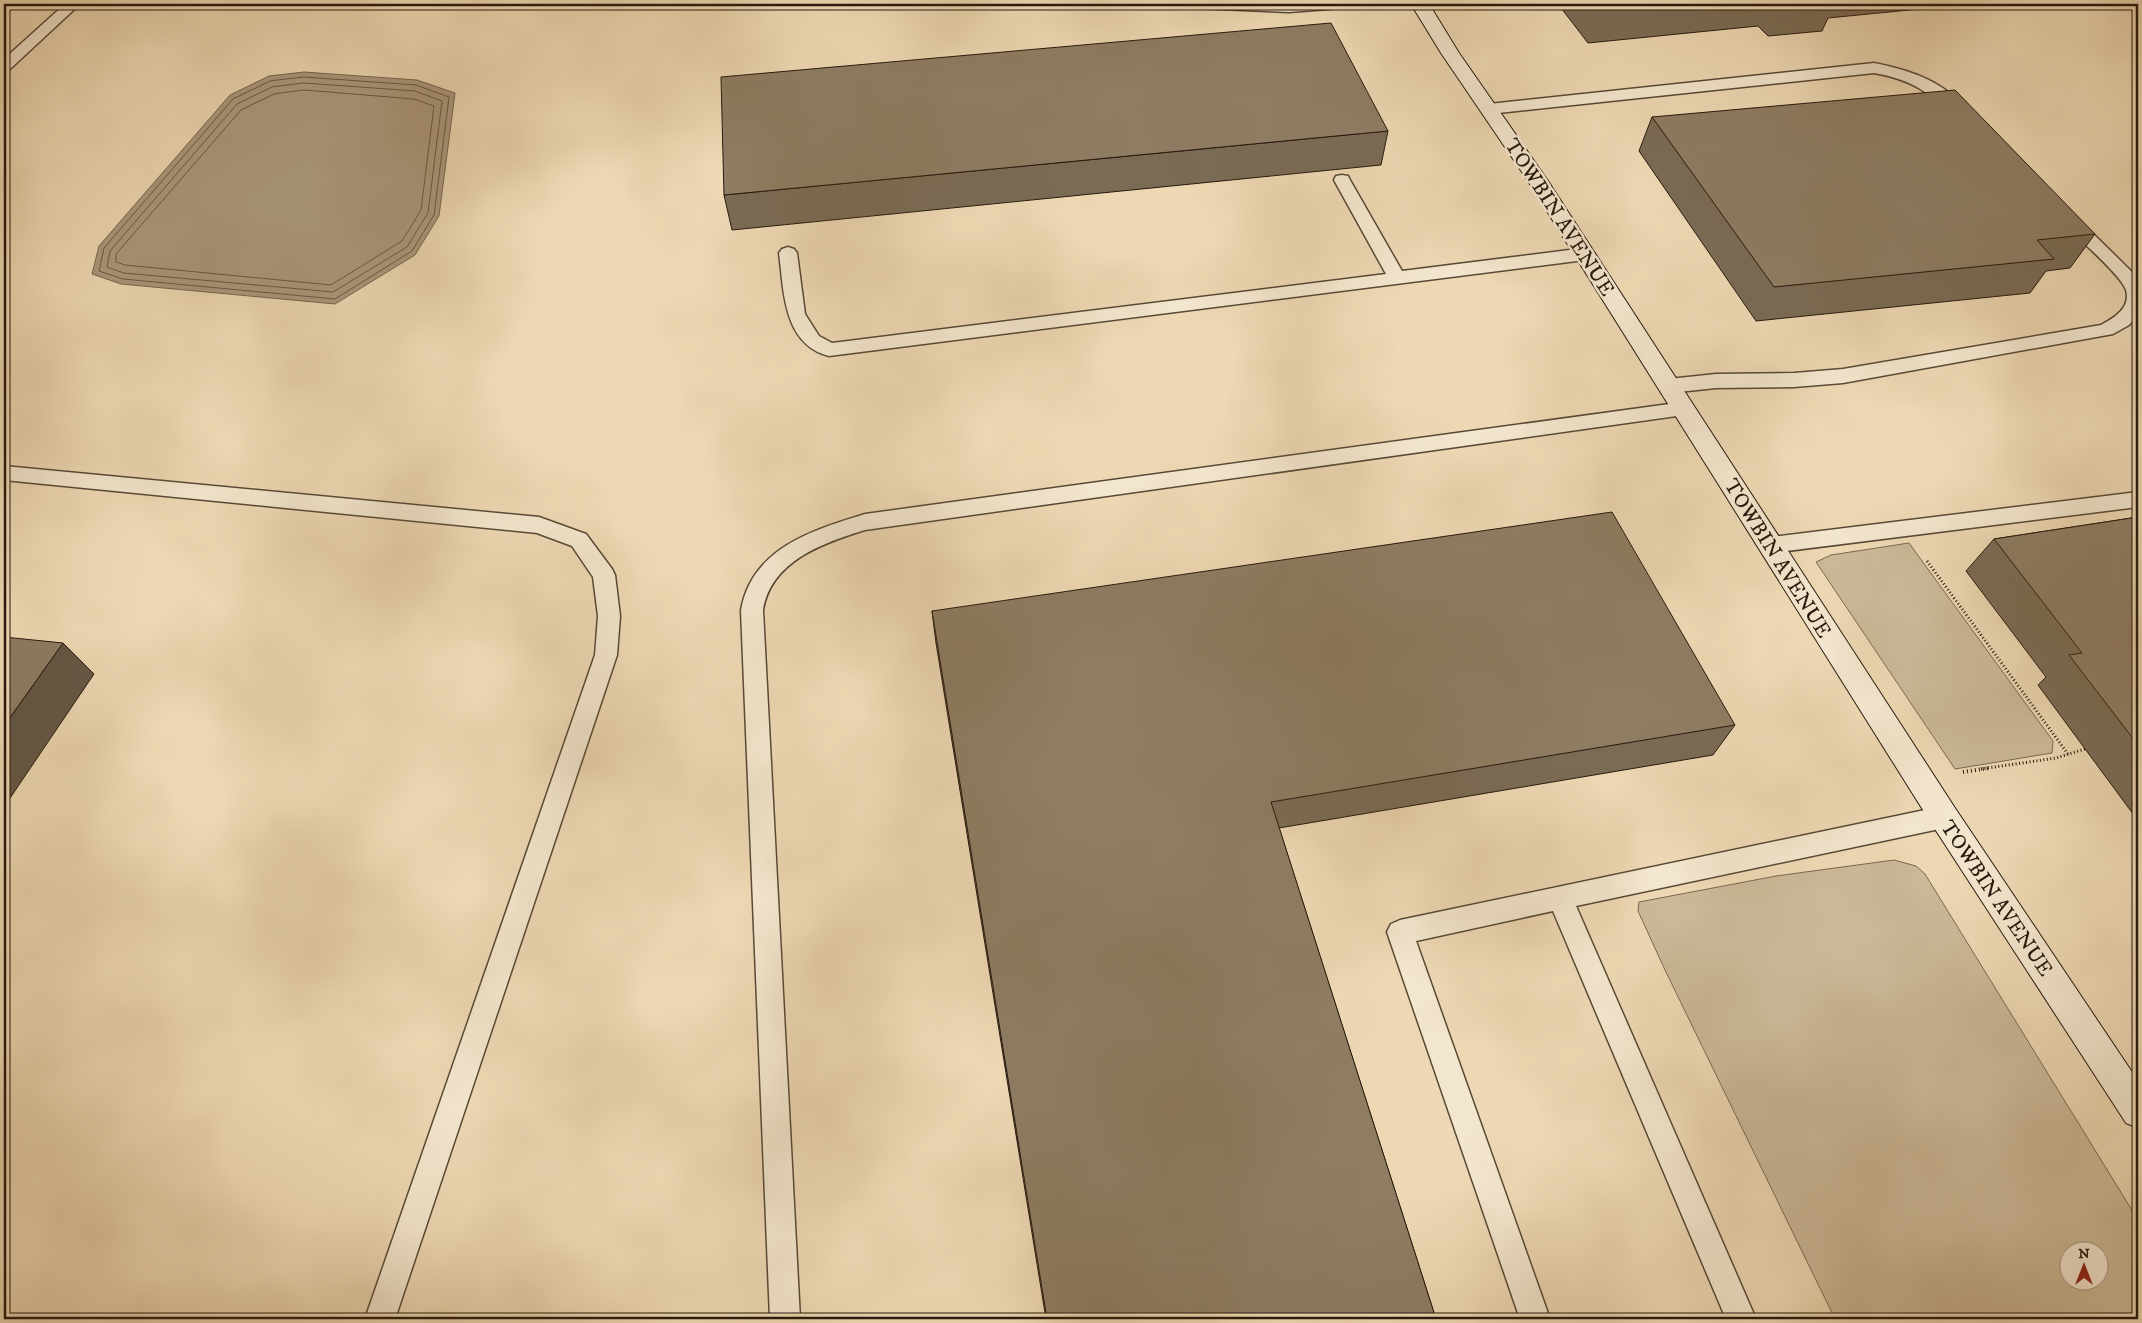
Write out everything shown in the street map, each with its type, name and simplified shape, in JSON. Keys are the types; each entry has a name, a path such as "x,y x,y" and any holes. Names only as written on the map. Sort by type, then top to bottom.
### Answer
{"street":[{"name":"TOWBIN AVENUE","path":"1420,4 1450,53 1538,181 1585,254 1944,818 2138,1110"}],"lane":[{"path":"4,68 73,4"},
{"path":"1195,4 1289,8 1342,4"},
{"path":"1489,109 1874,68 1899,72 1924,82 1939,92 1974,126"},
{"path":"1342,180 1397,278"},
{"path":"1669,386 1716,380 1794,380 1843,376 2106,330 2123,321 2133,309 2135,292 2125,276 2056,207"},
{"path":"788,253 796,314 812,340 829,350 1585,254"},
{"path":"785,1319 752,610 756,592 768,571 790,553 822,535 865,522 1684,409"},
{"path":"4,473 539,525 579,540 604,575 609,616 606,655 380,1319"},
{"path":"1771,546 2138,500"},
{"path":"1535,1319 1400,932 1944,818"},
{"path":"1560,899 1741,1319"}],"path":[{"path":"1904,529 2068,754"},
{"path":"1919,779 2056,758 2085,749"}],"shaded area":[{"path":"1909,543 2053,741 2052,753 1955,769 1816,562 1831,555"},
{"path":"1894,860 1916,866 1925,874 2138,1220 2138,1319 1835,1319 1665,970 1638,911 1639,902 1776,876"}],"water":[{"path":"304,72 417,80 455,93 439,216 415,255 335,304 121,284 92,274 99,246 230,95 269,76"}],"building":[{"path":"1594,4 1658,4 1598,10"},
{"path":"1331,23 1388,131 724,195 721,77"},
{"path":"1955,90 2095,234 2037,240 2054,259 1774,287 1652,117"},
{"path":"1612,512 1735,725 1271,802 1436,1319 1047,1319 932,611"},
{"path":"2138,517 2138,745 2069,655 2082,653 1994,539"},
{"path":"4,637 63,643 4,726"}]}
